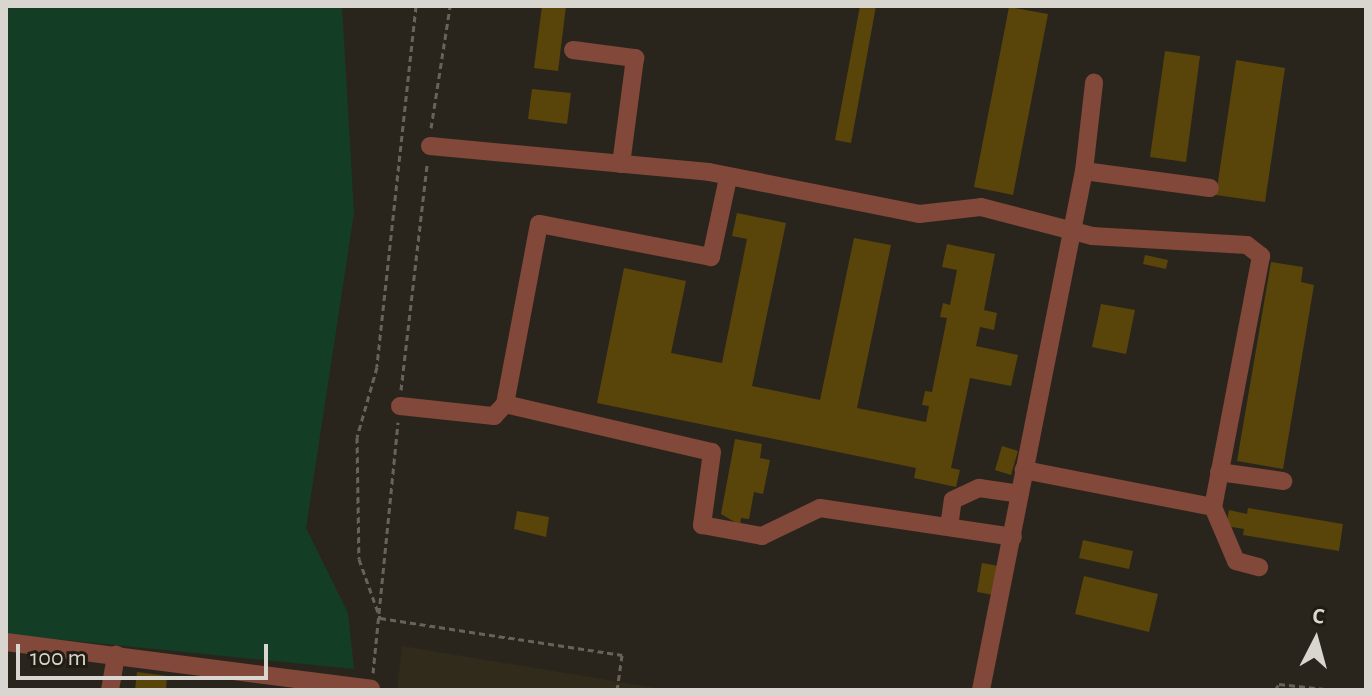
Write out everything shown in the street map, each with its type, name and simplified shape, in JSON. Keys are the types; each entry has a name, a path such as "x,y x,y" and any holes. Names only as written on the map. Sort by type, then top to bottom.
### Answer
{"lane":[{"path":"573,50 635,58 621,164"},
{"path":"981,690 1013,537 1069,229 1084,171 1094,83"},
{"path":"430,146 621,164 728,178 919,214 981,207 1069,229 1247,245 1261,256 1213,507 1236,561 1259,567"},
{"path":"1084,171 1210,188"},
{"path":"400,406 494,416 505,404 539,224 711,257 728,178"},
{"path":"505,404 712,452 702,525 762,536 820,508 1013,537"},
{"path":"1024,470 1213,507"},
{"path":"1219,472 1283,481"},
{"path":"949,527 953,500 979,488 1020,494"},
{"path":"6,642 371,689"},
{"path":"110,690 116,655"}],"path":[{"path":"380,618 359,559 357,437 377,367 416,6"},
{"path":"371,689 430,146 435,72 450,6"},
{"path":"380,618 622,655 617,690"},
{"path":"1275,690 1279,684 1334,690"}],"shaded area":[{"path":"402,646 619,682 667,690 397,690"}],"green space":[{"path":"6,6 342,6 354,213 306,528 348,613 354,669 6,634"}],"building":[{"path":"542,6 566,6 558,71 534,68"},
{"path":"860,6 876,6 851,143 835,140"},
{"path":"1009,7 1048,14 1013,195 974,187"},
{"path":"1165,51 1200,56 1186,162 1150,157"},
{"path":"1236,60 1285,68 1265,202 1216,195"},
{"path":"532,89 571,93 567,124 528,119"},
{"path":"737,213 786,223 752,386 820,400 854,238 891,245 857,408 926,422 929,406 922,405 925,391 932,392 947,318 940,317 943,303 950,305 957,270 942,267 947,244 995,254 984,310 997,313 994,330 980,327 976,346 1018,355 1011,386 970,378 951,468 960,470 956,487 914,478 916,468 597,403 624,268 686,281 671,353 722,363 747,239 732,236"},
{"path":"1145,255 1168,260 1166,269 1143,264"},
{"path":"1271,262 1303,267 1301,282 1314,285 1283,469 1237,461"},
{"path":"1101,304 1135,310 1126,354 1092,347"},
{"path":"735,439 762,444 760,458 770,460 763,494 754,492 749,519 741,518 740,525 721,514"},
{"path":"1002,446 1018,451 1011,475 995,470"},
{"path":"1248,508 1343,524 1339,551 1243,535 1244,529 1226,526 1229,510 1247,514"},
{"path":"517,511 549,517 546,537 514,529"},
{"path":"1083,540 1133,551 1129,569 1079,558"},
{"path":"982,563 999,566 994,595 977,592"},
{"path":"1084,576 1158,594 1149,632 1075,614"},
{"path":"137,672 167,676 166,690 135,690"}]}
